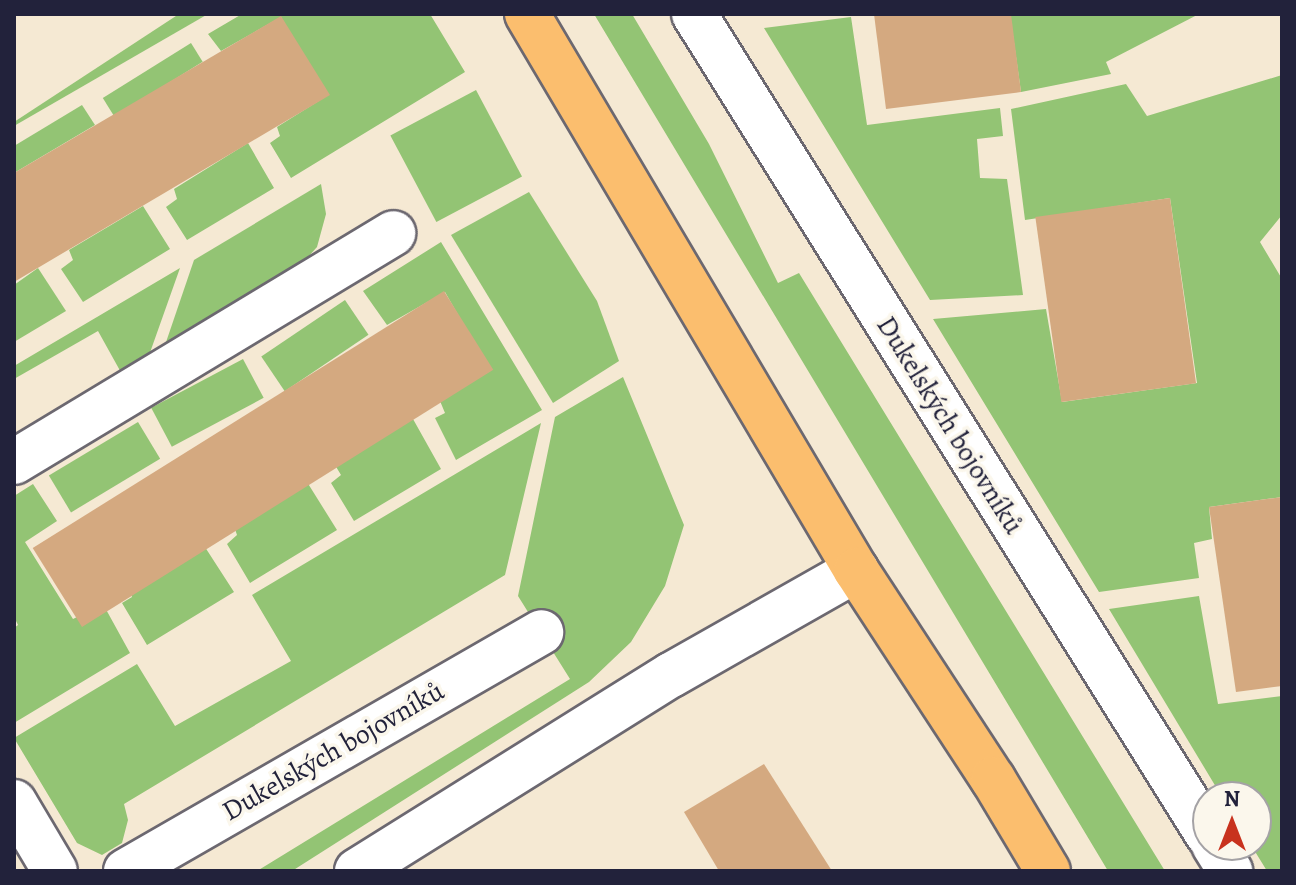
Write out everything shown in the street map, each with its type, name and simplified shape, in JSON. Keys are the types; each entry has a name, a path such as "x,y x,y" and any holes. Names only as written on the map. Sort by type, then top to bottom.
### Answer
{"main road":[{"path":"527,14 856,570 984,766 1048,871"}],"street":[{"name":"Dukelských bojovníků","path":"694,14 1192,809"},
{"path":"14,462 393,233"},
{"path":"357,871 671,675 856,570"},
{"name":"Dukelských bojovníků","path":"126,871 541,632"},
{"path":"14,802 55,871"}],"green space":[{"path":"179,14 208,14 14,126 14,122"},
{"path":"242,14 430,14 465,72 291,178 270,143 280,136 277,127 325,97 281,17 221,51 208,34"},
{"path":"594,14 632,14 709,144 778,283 799,273 1165,871 1108,871"},
{"path":"1010,14 1199,14 1106,62 1111,74 1021,92"},
{"path":"851,17 867,125 1000,108 1003,136 977,139 980,178 1007,179 1023,295 930,300 764,28"},
{"path":"191,43 203,62 114,117 103,98"},
{"path":"1282,75 1282,215 1260,242 1282,279 1282,497 1209,507 1212,539 1194,543 1199,578 1099,592 933,319 1046,309 1062,402 1197,383 1170,198 1025,220 1011,109 1126,84 1147,116"},
{"path":"476,90 522,177 436,222 390,136"},
{"path":"82,105 95,125 14,173 14,146"},
{"path":"248,143 274,188 187,240 166,207 177,199 174,189"},
{"path":"321,184 326,214 317,247 292,275 163,351 194,260"},
{"path":"529,192 597,301 619,361 553,403 451,235"},
{"path":"143,206 170,249 83,302 61,269 73,260 69,250"},
{"path":"441,242 542,410 456,460 435,418 445,413 440,401 490,371 445,292 387,325 363,291"},
{"path":"38,268 66,311 14,342 14,285"},
{"path":"180,268 147,361 123,376 98,331 14,379 14,366"},
{"path":"345,300 368,335 285,391 261,356"},
{"path":"243,359 264,398 172,447 151,408"},
{"path":"623,377 684,525 665,586 631,642 589,682 292,871 257,871 570,679 518,596 555,417"},
{"path":"413,419 441,469 354,521 331,483 341,475 335,465"},
{"path":"138,422 160,459 71,512 49,476"},
{"path":"541,423 505,575 124,804 128,820 122,843 102,855 77,843 14,738 137,664 175,726 291,661 252,595"},
{"path":"307,482 337,530 250,583 227,544 237,535 234,526"},
{"path":"33,484 57,521 25,542 73,619 103,604 130,653 14,723 14,628 18,625 14,617 14,496"},
{"path":"203,544 234,592 147,645 122,603 132,597 129,589"},
{"path":"1199,596 1218,704 1282,696 1282,871 1267,871 1261,861 1272,861 1272,781 1212,781 1109,609"}],"building":[{"path":"874,14 1011,14 1021,92 886,109"},
{"path":"281,16 330,95 14,282 14,173"},
{"path":"1170,198 1196,383 1061,402 1035,217"},
{"path":"444,291 493,370 82,627 33,548"},
{"path":"1282,497 1282,686 1236,692 1209,507"},
{"path":"764,764 832,871 719,871 684,812"}]}
